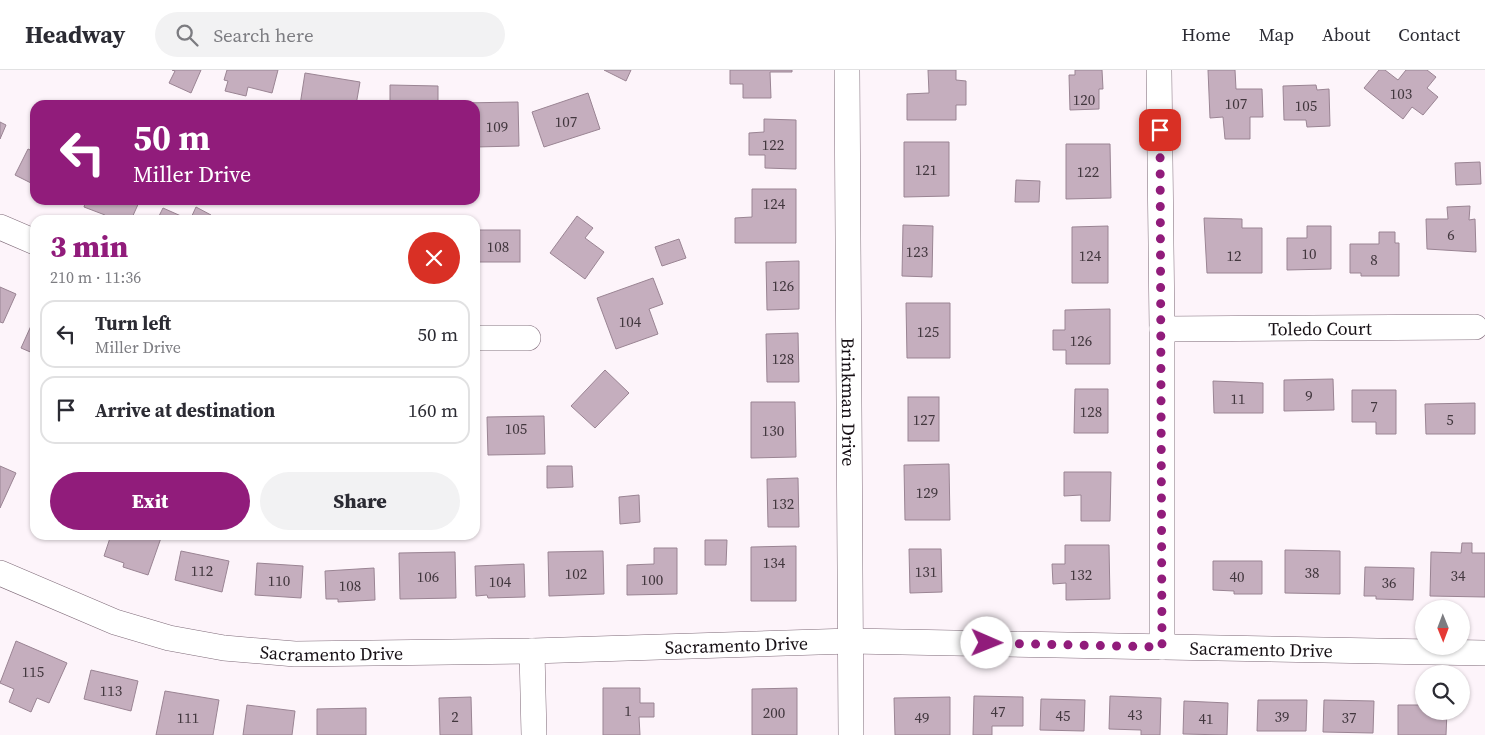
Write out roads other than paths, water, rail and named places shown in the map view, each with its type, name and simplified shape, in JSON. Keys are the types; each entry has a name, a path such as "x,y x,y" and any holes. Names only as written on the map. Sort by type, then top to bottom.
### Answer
{"street":[{"name":"Brinkman Drive","path":"847,70 851,735"},
{"path":"1159,70 1162,329 1162,647"},
{"path":"0,228 30,240"},
{"name":"Toledo Court","path":"1162,329 1476,327"},
{"path":"480,338 528,338"},
{"name":"Sacramento Drive","path":"0,573 116,622 169,638 224,648 295,654 532,651 851,641 1485,652"},
{"path":"532,651 534,735"}]}
